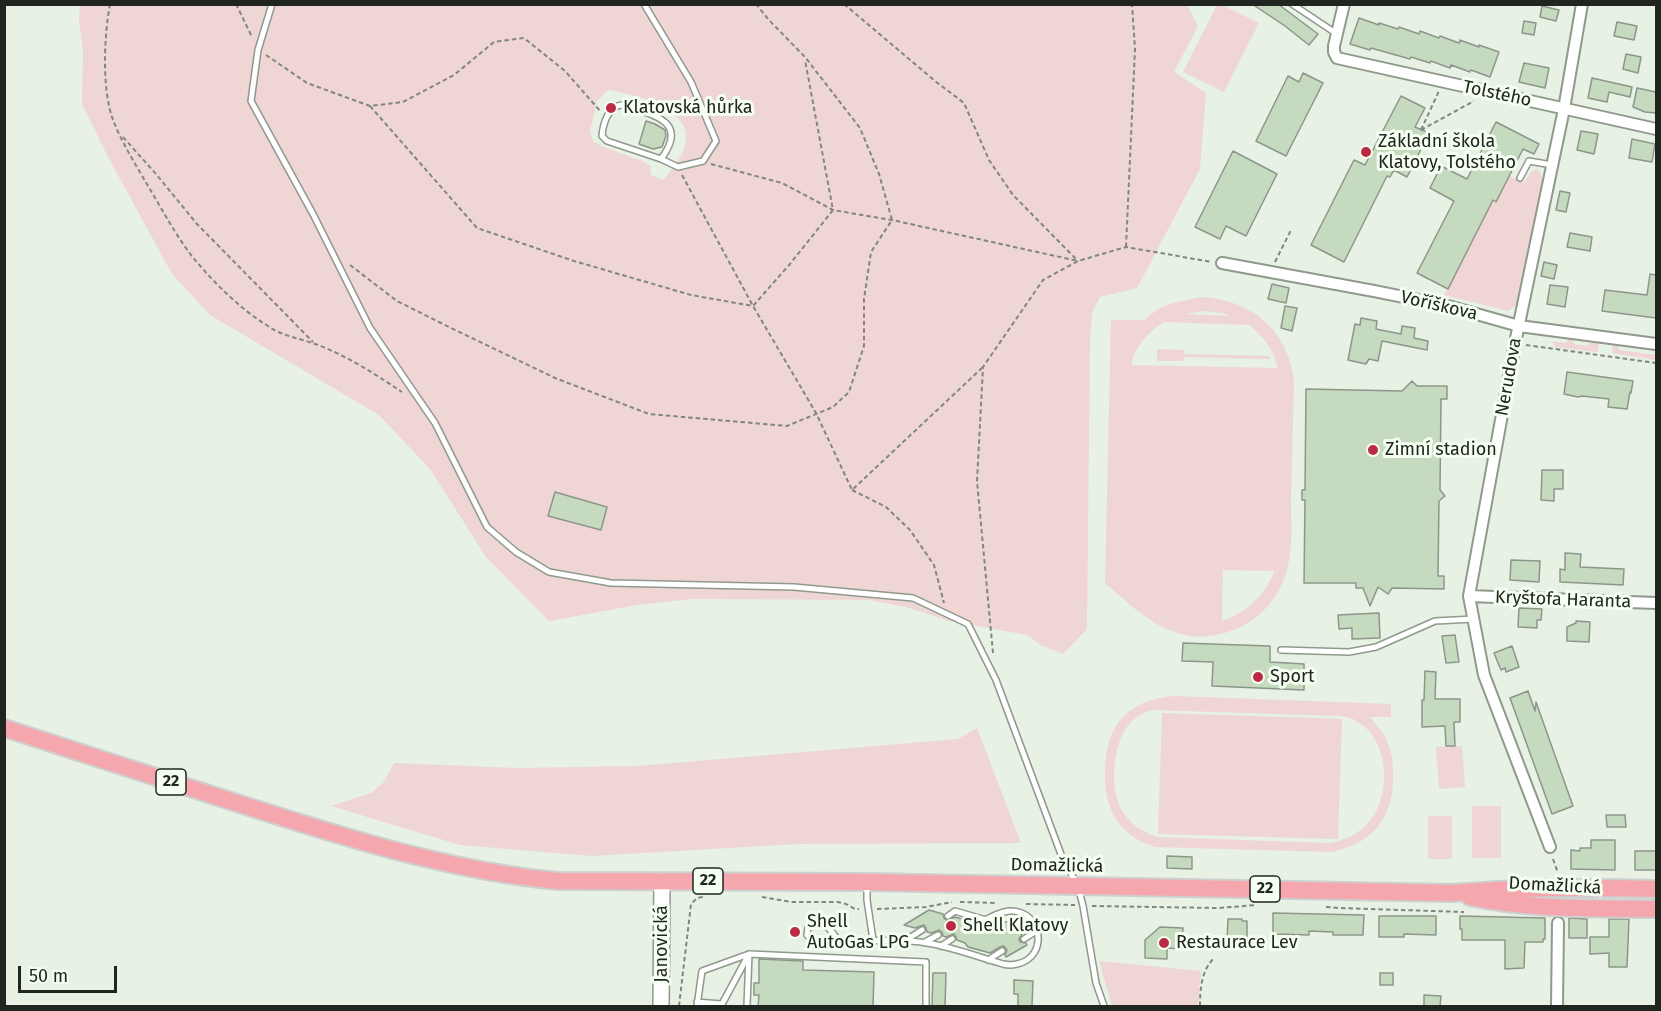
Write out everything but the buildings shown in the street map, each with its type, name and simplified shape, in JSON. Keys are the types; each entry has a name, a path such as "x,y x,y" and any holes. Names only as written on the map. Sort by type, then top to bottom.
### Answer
{"main road":[{"name":"22","path":"4,728 338,835 483,871 558,881 662,881"},
{"name":"Domažlická","path":"662,881 867,882 1452,893 1525,888 1656,889"},
{"name":"Janovická","path":"662,881 662,1006"},
{"name":"Domažlická","path":"1452,893 1502,903 1547,907 1656,909"}],"street":[{"path":"1337,34 1344,4"},
{"name":"Nerudova","path":"1550,847 1484,675 1469,596 1515,343 1564,109 1582,4"},
{"name":"Tolstého","path":"1337,34 1334,52 1337,58 1656,129"},
{"name":"Voříškova","path":"1222,264 1437,304 1519,326 1656,344"},
{"name":"Kryštofa Haranta","path":"1469,596 1656,603"},
{"path":"1557,1006 1558,923"}],"lane":[{"path":"272,4 258,50 251,101 330,247 370,328 435,423 487,526 516,552 549,572 611,583 794,587 913,598 968,624 996,680 1062,857 1078,886 1096,983 1104,1006"},
{"path":"644,4 691,82 716,141 703,161 678,167 607,141 602,136 602,132 613,108 622,105 655,117 670,126 671,141 661,159"},
{"path":"1292,4 1337,34"},
{"path":"1520,178 1529,161 1552,165"},
{"path":"1281,650 1349,652 1376,647 1435,621 1474,619"},
{"path":"867,882 873,940"},
{"path":"948,916 955,911 986,920"},
{"path":"839,942 823,923 816,921 808,927 807,935 811,940 822,944 873,940 925,942 1003,964 1016,965 1035,953 1039,944 1038,930 1031,918 1015,911 1008,911 978,924"},
{"path":"964,920 971,916"},
{"path":"904,941 922,930"},
{"path":"1024,939 1038,930"},
{"path":"925,942 938,935"},
{"path":"940,946 952,939"},
{"path":"988,960 1002,951"},
{"path":"749,954 721,1005 697,1004 702,971 749,954 926,962 926,1006"},
{"path":"747,1006 749,954"}],"path":[{"path":"110,4 106,24 106,85 112,117 135,163 190,254 219,286 269,327 315,344 376,375 424,407"},
{"path":"236,4 258,50 308,82 370,106 477,228 574,261 691,295 753,306"},
{"path":"330,247 397,301 555,378 649,414 787,426 833,407 849,392 864,346 864,299 871,252 892,219 879,174 860,128 805,57 756,4"},
{"path":"844,4 964,103 988,160 1013,195 1078,261"},
{"path":"1126,247 1135,49 1132,4"},
{"path":"370,106 403,102 454,75 494,42 524,39 565,70 606,119"},
{"path":"753,306 833,210 805,57"},
{"path":"1440,90 1421,129 1479,99 1469,97"},
{"path":"120,134 197,224 315,344"},
{"path":"703,161 782,183 833,210 892,219 1078,261"},
{"path":"678,167 753,306 816,413 852,490 886,507 910,530 934,565 946,614"},
{"path":"852,490 983,367 1043,280 1078,261 1126,247 1222,264"},
{"path":"1515,343 1656,363"},
{"path":"983,367 977,481 994,657"},
{"path":"1550,847 1561,881"},
{"path":"753,896 791,902 837,902 855,909 860,916"},
{"path":"680,1006 691,904 697,898 705,897"},
{"path":"855,909 926,907 948,902 1003,904"},
{"path":"1026,904 1218,908 1258,905"},
{"path":"1323,906 1466,912"},
{"path":"1200,1006 1202,980 1207,966 1213,959"}],"shaded area":[{"path":"80,5 1187,5 1198,26 1174,72 1206,93 1200,169 1137,288 1100,297 1092,313 1087,629 1063,654 1041,645 1027,635 949,621 906,607 869,600 691,599 637,605 549,621 486,557 430,469 379,415 210,315 172,274 82,104 83,53 79,20","holes":["608,90 657,104 679,119 685,128 686,139 683,151 663,180 651,175 650,166 645,162 593,141 590,131 597,101"]},
{"path":"1217,5 1222,5 1259,23 1224,92 1183,72"},
{"path":"1536,169 1541,173 1543,185 1521,295 1516,305 1508,311 1444,295 1492,200 1496,202 1509,176 1524,183 1530,173"},
{"path":"1201,297 1219,299 1251,311 1275,332 1284,346 1294,381 1291,541 1287,571 1274,598 1254,619 1228,632 1209,636 1191,636 1160,626 1132,607 1105,583 1111,320 1144,320 1158,309","holes":["1203,311 1223,313 1229,316 1185,314","1164,322 1249,325 1267,344 1278,368 1131,365 1139,346","1223,570 1274,571 1265,589 1254,602 1239,613 1222,621"]},
{"path":"1569,339 1574,344 1587,346 1590,342 1599,343 1597,352 1555,347 1552,341 1566,343"},
{"path":"1613,345 1618,346 1619,350 1656,355 1656,360 1612,353"},
{"path":"1157,349 1184,350 1184,354 1270,356 1270,359 1184,357 1183,361 1157,361"},
{"path":"1174,696 1391,704 1391,717 1370,717 1387,740 1393,763 1392,795 1383,818 1368,836 1357,843 1332,852 1155,847 1142,842 1122,827 1110,807 1105,768 1110,738 1116,726 1133,709 1158,698","holes":["1152,710 1340,716 1354,720 1368,730 1376,741 1384,767 1382,795 1378,807 1363,828 1347,838 1328,843 1157,837 1132,823 1119,805 1114,773 1119,743 1127,727 1142,714"]},
{"path":"1162,713 1342,719 1338,839 1158,834"},
{"path":"977,728 1021,843 798,844 592,856 460,845 331,806 371,793 383,783 394,763 517,768 638,766 958,739"},
{"path":"1462,746 1465,787 1439,789 1436,747"},
{"path":"1472,806 1501,806 1501,858 1472,858"},
{"path":"1428,816 1452,816 1452,859 1428,859"},
{"path":"1099,961 1201,971 1198,1006 1112,1006"}],"place":[{"name":"Klatovská hůrka","path":"611,108"},
{"name":"Základní škola Klatovy, Tolstého","path":"1366,152"},
{"name":"Zimní stadion","path":"1373,450"},
{"name":"Sport","path":"1258,677"},
{"name":"Shell Klatovy","path":"951,926"},
{"name":"Shell AutoGas LPG","path":"795,932"},
{"name":"Restaurace Lev","path":"1164,943"}]}
